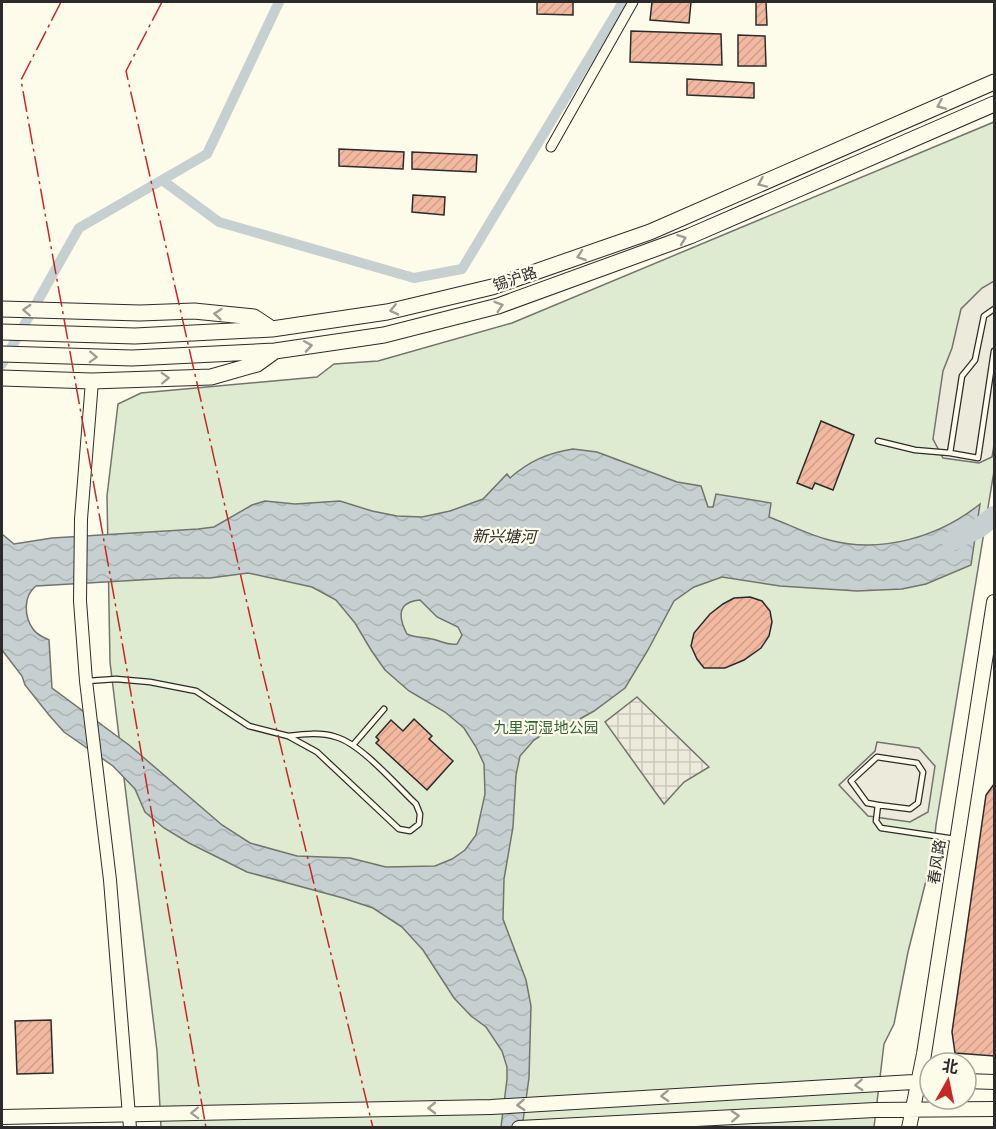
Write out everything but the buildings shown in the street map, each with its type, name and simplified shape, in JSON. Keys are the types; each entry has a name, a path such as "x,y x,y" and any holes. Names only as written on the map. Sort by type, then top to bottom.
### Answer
{"main road":[{"name":"锡沪路","path":"2,332 135,336 272,329 387,312 492,287 650,232 994,82"},
{"name":"锡沪路","path":"2,354 132,358 275,351 384,335 498,306 690,236 994,104"},
{"path":"2,309 140,313 194,312 254,317 272,329"},
{"path":"2,378 92,381 211,377 257,364 275,351"},
{"name":"春风路","path":"928,1051 957,840 994,602"},
{"path":"978,1081 994,1082"},
{"path":"2,1117 129,1121 231,1112 491,1107 918,1082"},
{"name":"春风路","path":"909,1128 912,1109 918,1096"},
{"path":"519,1128 912,1109 994,1109"},
{"path":"231,1112 232,1128"}],"street":[{"path":"551,147 633,2"},
{"path":"92,381 81,519 80,601 89,710 110,880 129,1121"}],"lane":[{"path":"950,453 962,376 975,360 984,316 994,309"},
{"path":"879,441 915,450 978,458 994,351"},
{"path":"86,681 116,679 150,682 195,691 249,726 288,736 317,752 399,829 410,831 419,824 420,814 416,804 353,745 336,737 316,734 288,736"},
{"path":"353,745 384,709"},
{"path":"877,756 916,763 923,772 918,803 910,809 878,805 867,803 851,781 877,756"},
{"path":"878,805 876,821 881,828 957,840"}],"green space":[{"name":"九里河湿地公园","path":"994,122 994,471 933,853 908,952 894,1024 884,1044 874,1127 161,1127 157,1051 110,662 107,496 118,404 141,393 317,377 334,364 378,361 512,323"}],"shaded area":[{"path":"994,281 994,445 992,457 979,463 943,458 933,439 943,371 952,348 961,309 982,288"},
{"path":"637,697 709,767 684,782 664,804 605,722"},
{"path":"877,742 919,748 935,766 928,812 910,822 868,816 839,785 875,751"}],"water":[{"path":"573,449 597,452 677,482 701,486 708,507 713,507 716,494 771,503 769,517 821,538 849,544 869,545 909,540 946,526 980,504 971,565 926,584 902,589 857,591 780,586 722,577 694,587 674,601 625,688 594,711 571,724 548,731 534,740 520,756 516,775 513,827 504,879 503,919 526,980 531,1006 529,1078 522,1128 501,1127 507,1079 507,1067 502,1051 486,1027 471,1016 454,998 423,950 402,927 373,908 247,872 164,828 145,812 135,789 113,766 64,732 49,715 25,685 22,676 2,650 2,534 14,544 52,538 214,527 252,505 265,501 295,504 340,501 397,516 422,517 450,511 483,499 507,474 510,478 532,462","holes":["248,573 312,587 336,600 355,623 385,670 409,691 445,712 464,728 484,764 485,794 476,835 465,850 452,859 435,866 386,867 350,858 297,856 250,843 222,825 129,745 52,688 49,640 40,636 30,624 26,606 29,595 36,586 210,578","420,600 437,617 458,627 462,635 457,644 447,644 407,634 402,622 401,611 412,601"]}],"waterway":[{"path":"2,364 79,228 207,154 279,2"},
{"path":"162,180 219,222 414,278 462,269 623,2"},
{"name":"新兴塘河","path":"952,541 979,528 994,516"}],"power":[{"path":"61,2 21,80 120,630 206,1128"},
{"path":"162,2 126,71 262,669 373,1128"}]}
